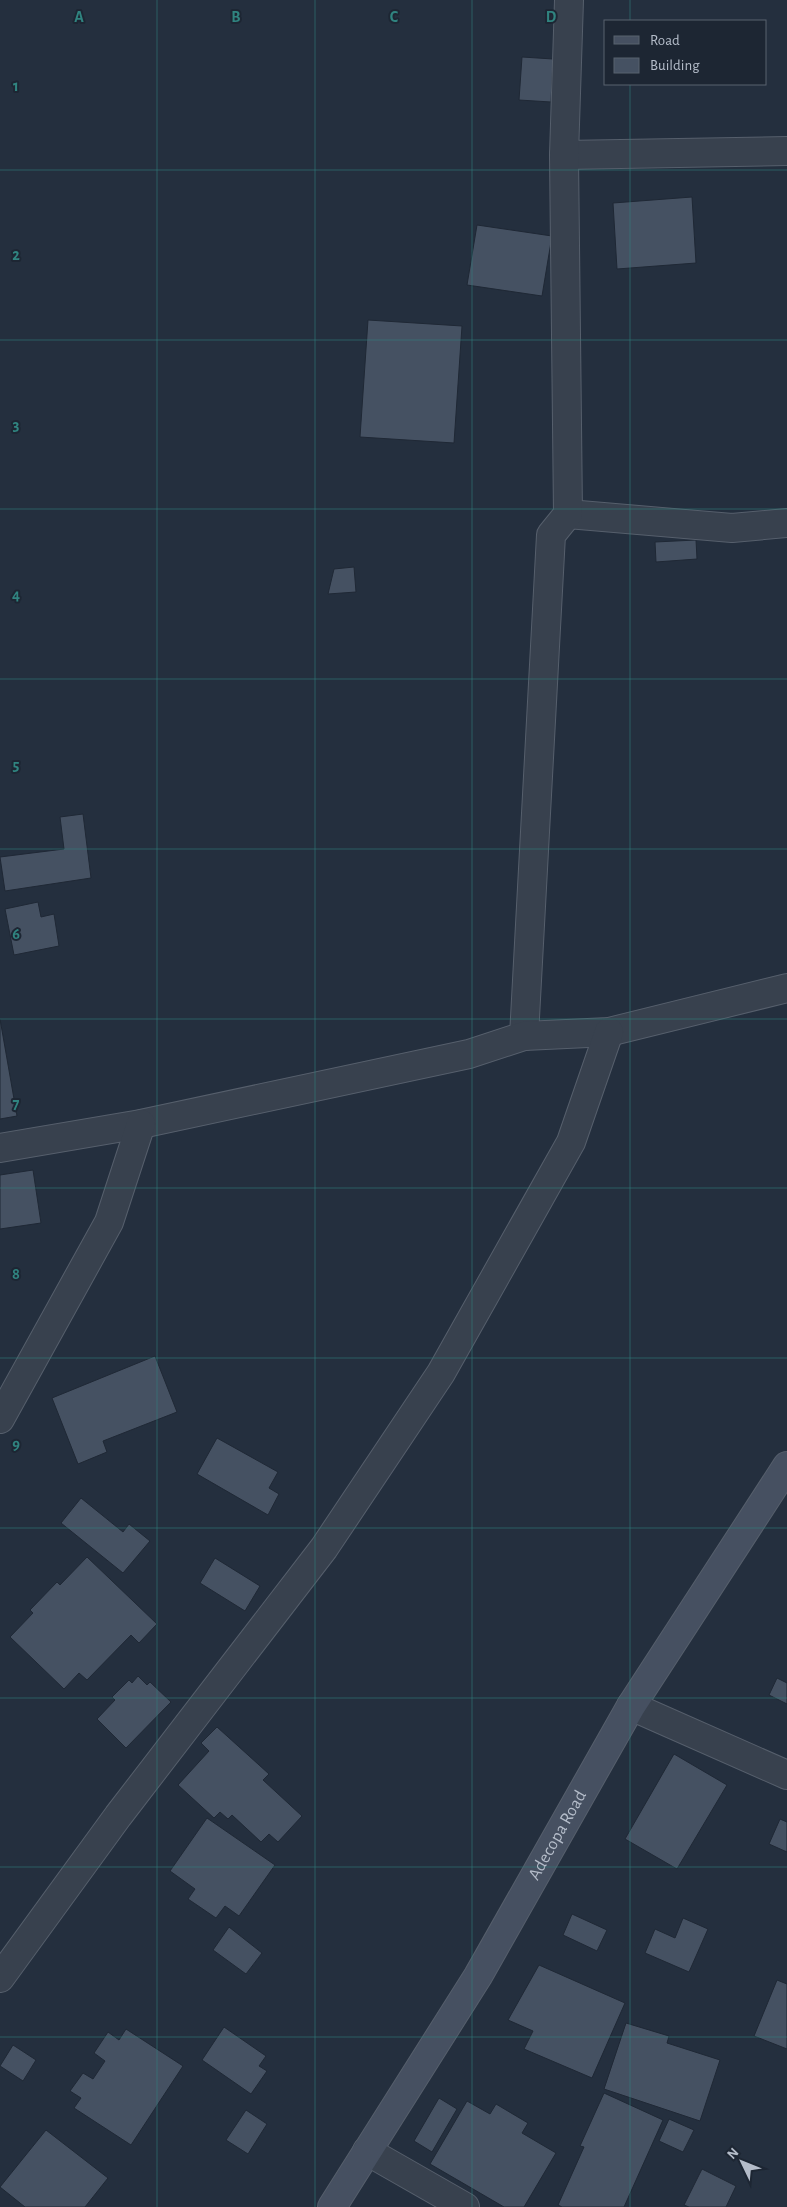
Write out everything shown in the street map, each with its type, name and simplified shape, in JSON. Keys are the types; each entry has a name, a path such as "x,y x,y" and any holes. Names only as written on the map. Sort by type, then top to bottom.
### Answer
{"street":[{"path":"524,1036 552,535 568,514 564,154 569,0"},
{"path":"564,154 787,150"},
{"path":"568,514 732,528 787,523"},
{"path":"0,1148 141,1124 469,1054 524,1036 609,1032 787,988"},
{"path":"0,1978 118,1816 324,1548 441,1373 571,1142 609,1032"},
{"path":"0,1419 109,1222 141,1124"},
{"name":"Adecopa Road","path":"332,2207 478,1976 631,1706 787,1466"},
{"path":"631,1706 787,1775"},
{"path":"367,2152 465,2207"}],"building":[{"path":"522,57 553,59 551,102 519,100"},
{"path":"692,197 696,263 617,269 613,203"},
{"path":"477,225 552,236 542,296 467,285"},
{"path":"368,320 462,326 454,443 360,437"},
{"path":"696,540 697,559 656,562 655,542"},
{"path":"354,567 356,592 328,594 334,569"},
{"path":"83,814 91,878 5,891 0,857 64,849 60,817"},
{"path":"38,902 41,917 54,914 59,946 14,955 5,909"},
{"path":"0,1019 17,1116 0,1119"},
{"path":"33,1170 41,1223 0,1229 0,1175"},
{"path":"155,1356 177,1412 103,1441 107,1452 78,1464 52,1398"},
{"path":"217,1438 278,1472 269,1488 279,1494 268,1515 197,1474"},
{"path":"81,1498 123,1532 129,1524 150,1541 123,1573 61,1523"},
{"path":"87,1557 157,1624 139,1643 131,1635 87,1680 79,1673 64,1689 10,1637 33,1613 30,1610 57,1582 60,1585"},
{"path":"215,1558 260,1586 245,1611 200,1583"},
{"path":"138,1676 147,1685 150,1682 171,1702 126,1748 97,1719 115,1700 112,1697 129,1680 132,1683"},
{"path":"777,1678 787,1683 787,1704 769,1695"},
{"path":"217,1727 269,1774 263,1780 302,1816 278,1842 269,1834 261,1842 232,1815 228,1819 220,1812 214,1818 178,1785 209,1751 201,1743"},
{"path":"674,1754 727,1785 677,1869 625,1839"},
{"path":"207,1818 275,1865 239,1916 225,1906 216,1918 188,1899 195,1889 170,1871"},
{"path":"780,1819 787,1822 787,1852 769,1844"},
{"path":"572,1914 607,1930 597,1951 563,1935"},
{"path":"683,1918 708,1929 689,1972 645,1953 655,1929 675,1938"},
{"path":"229,1927 262,1953 246,1974 213,1950"},
{"path":"539,1965 625,2003 592,2078 524,2049 533,2031 508,2020"},
{"path":"777,1980 787,1984 787,2049 754,2036"},
{"path":"626,2023 669,2036 667,2043 720,2060 700,2121 604,2089"},
{"path":"224,2027 266,2056 259,2066 267,2071 251,2094 202,2060"},
{"path":"126,2029 183,2066 131,2145 74,2108 81,2098 70,2091 83,2073 93,2079 105,2061 94,2053 108,2032 119,2040"},
{"path":"13,2045 36,2060 23,2081 0,2066"},
{"path":"604,2093 663,2120 624,2207 562,2207 558,2205 584,2147 580,2146"},
{"path":"439,2098 457,2109 432,2152 414,2141"},
{"path":"467,2101 490,2114 496,2104 528,2123 522,2133 556,2153 524,2207 504,2207 430,2164"},
{"path":"246,2110 267,2124 248,2154 226,2140"},
{"path":"669,2119 694,2130 683,2152 659,2141"},
{"path":"46,2130 108,2178 85,2207 25,2207 0,2187"},
{"path":"702,2169 736,2186 726,2207 689,2207 684,2205"}]}
